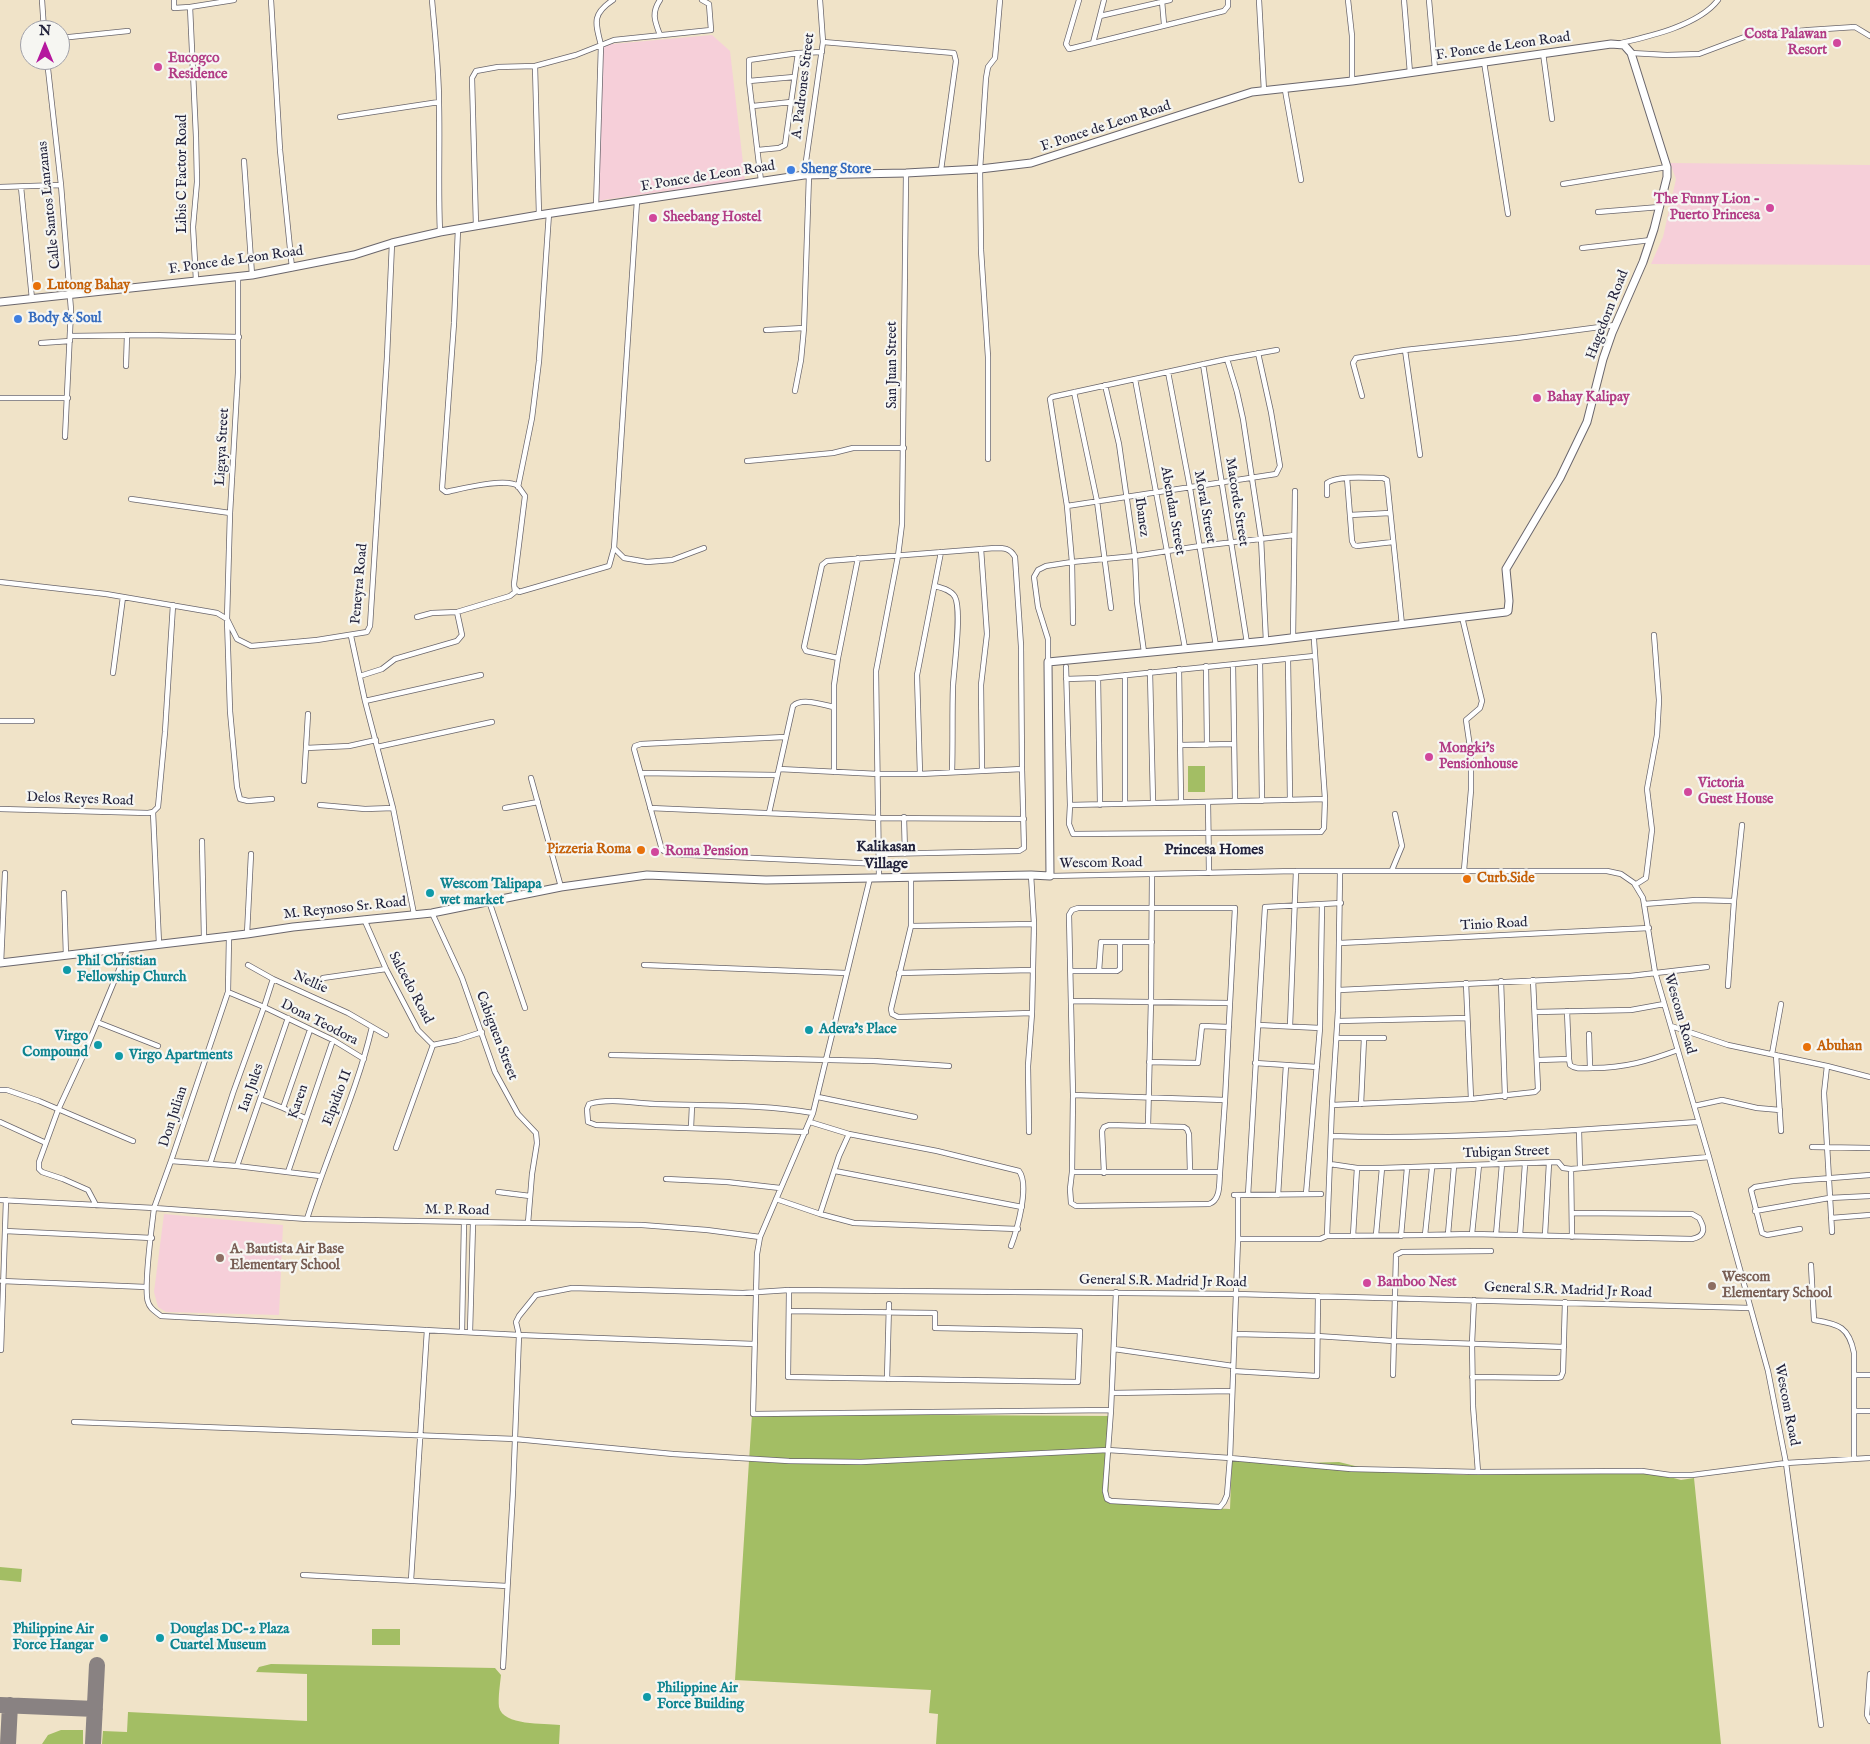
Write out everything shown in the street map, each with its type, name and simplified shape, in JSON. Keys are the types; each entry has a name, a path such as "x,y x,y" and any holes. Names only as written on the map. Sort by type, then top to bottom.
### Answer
{"street":[{"path":"42,0 43,20"},
{"path":"174,0 174,8 234,0"},
{"path":"271,0 280,150 292,268"},
{"path":"432,0 439,102 440,158 438,199 440,232"},
{"path":"596,207 601,45 596,21 597,15 604,6 613,0"},
{"path":"660,0 655,7 655,20 660,35"},
{"path":"476,226 472,78 474,73 480,69 535,66 576,55 614,40 711,30 708,4 702,0"},
{"name":"A. Padrones Street","path":"794,391 804,328 807,175 813,104 823,42 820,0"},
{"path":"988,458 988,356 981,250 980,169 986,78 988,67 995,58 1000,0"},
{"path":"1079,0 1066,44 1066,47 1069,49 1224,10 1228,6 1228,0"},
{"path":"1093,43 1104,0"},
{"path":"1100,16 1170,0"},
{"path":"1259,0 1264,91"},
{"path":"1348,0 1352,36 1352,81"},
{"path":"1404,0 1410,73"},
{"path":"1429,0 1435,69"},
{"path":"1621,45 1657,35 1690,20 1712,8 1718,0"},
{"path":"1162,1 1164,24"},
{"name":"Libis C Factor Road","path":"190,7 197,182 193,227 196,280"},
{"path":"1631,53 1699,54 1746,36 1818,29 1857,28 1870,36"},
{"path":"70,37 128,31"},
{"path":"823,42 954,53 956,61 941,170"},
{"name":"F. Ponce de Leon Road","path":"0,302 252,275 354,255 392,243 440,232 762,181 807,175 980,169 1042,161 1242,95 1621,45"},
{"name":"Hagedorn Road","path":"1462,617 1506,612 1510,607 1506,569 1560,478 1582,434 1593,402 1603,358 1615,325 1643,262 1660,207 1668,177 1666,167 1631,53 1621,45"},
{"path":"762,181 748,64 750,58 822,52"},
{"path":"758,150 779,148 785,145 798,53"},
{"path":"1543,54 1552,120"},
{"path":"1484,62 1508,214"},
{"path":"535,66 539,215"},
{"name":"Calle Santos Lanzanas","path":"48,70 61,185 70,295 68,398 65,437"},
{"path":"750,81 794,77"},
{"path":"1285,90 1301,180"},
{"path":"340,117 439,102"},
{"path":"753,106 790,102"},
{"path":"244,161 252,275"},
{"path":"1563,184 1666,167"},
{"name":"San Juan Street","path":"879,878 876,671 898,556 902,524 906,172"},
{"path":"0,187 61,185"},
{"path":"21,187 32,299"},
{"path":"515,588 519,592 609,566 614,548 637,201"},
{"path":"1598,212 1660,207"},
{"path":"518,486 532,418 539,361 549,214"},
{"path":"417,617 432,613 457,612 510,596 515,592 514,584 525,496 518,486 508,483 482,484 446,492 442,489 454,323 458,229"},
{"path":"1582,248 1650,240"},
{"name":"Peneyra Road","path":"227,619 237,639 251,646 351,636 367,632 370,626 387,357 392,243"},
{"name":"Ligaya Street","path":"238,276 239,337 236,428 230,513 227,619 230,711 237,787 240,799 248,801 272,799"},
{"path":"1362,396 1353,363 1355,359 1405,350 1615,325"},
{"path":"766,330 804,328"},
{"path":"126,366 127,335"},
{"path":"41,343 127,335 239,337"},
{"path":"1073,623 1072,562 1067,506 1049,401 1052,397 1074,392 1226,359 1277,350"},
{"path":"1405,350 1420,455"},
{"path":"1067,506 1276,474 1279,469 1271,412 1258,353"},
{"path":"1226,359 1237,392 1243,420 1261,538 1266,641"},
{"name":"Macorde Street","path":"1203,364 1246,643"},
{"name":"Moral Street","path":"1168,372 1190,488 1216,646"},
{"name":"Abendan Street","path":"1135,379 1185,648"},
{"name":"Ibanez","path":"1105,386 1119,444 1135,556 1137,602 1144,652"},
{"path":"1074,392 1097,501 1111,608"},
{"path":"0,398 68,398"},
{"path":"747,461 833,453 853,448 904,448"},
{"path":"1326,495 1329,481 1347,478 1383,478 1387,480 1402,625"},
{"path":"1347,478 1354,544 1357,546 1393,542"},
{"path":"1293,638 1295,491"},
{"path":"131,499 230,513"},
{"path":"1350,515 1390,513"},
{"path":"1050,876 1048,639 1038,607 1034,576 1038,570 1046,566 1072,562 1135,556 1261,538 1294,536"},
{"path":"614,548 624,558 646,562 672,560 704,548"},
{"path":"838,658 806,652 804,647 822,565 827,561 1005,548 1012,552 1015,557 1021,646 1025,846 1019,851 880,854"},
{"path":"981,549 987,634 981,685 982,771"},
{"path":"920,774 917,675 941,552"},
{"path":"834,772 834,685 858,558"},
{"path":"0,582 50,586 173,604 217,613 227,619"},
{"path":"935,586 950,592 954,597 958,624 953,687 952,772"},
{"path":"114,673 123,597"},
{"name":"Delos Reyes Road","path":"0,809 141,813 153,812 158,807 173,604"},
{"path":"360,676 386,667 395,659 458,641 462,635 457,612"},
{"path":"1048,662 1266,641 1462,617 1482,701 1480,708 1466,720 1471,754 1471,790 1464,870"},
{"path":"1635,884 1646,878 1652,830 1647,789 1657,735 1660,700 1654,635"},
{"path":"351,636 365,701 393,808 414,914"},
{"path":"1066,667 1069,824 1071,833 1074,835 1321,832 1324,828 1324,799 1314,640"},
{"path":"1066,679 1098,678 1314,656"},
{"path":"1288,659 1290,800"},
{"path":"1260,662 1262,800"},
{"path":"1233,664 1234,801"},
{"path":"1206,666 1207,745"},
{"path":"1179,669 1181,802"},
{"path":"1150,672 1153,802"},
{"path":"365,701 481,675"},
{"path":"1124,804 1125,675"},
{"path":"1098,678 1100,805"},
{"path":"769,813 793,706 795,703 802,702 834,707"},
{"path":"304,781 308,714"},
{"path":"0,721 32,721"},
{"path":"377,747 492,722"},
{"path":"785,737 637,744 634,749 661,847 666,854 880,864"},
{"path":"306,748 349,746 376,740"},
{"path":"1180,745 1234,744"},
{"path":"778,769 878,774 1022,770"},
{"path":"641,772 777,775"},
{"path":"531,778 561,887"},
{"path":"1070,805 1324,799"},
{"path":"505,808 538,802"},
{"path":"1208,802 1209,873"},
{"path":"320,806 365,809 393,808"},
{"path":"650,808 879,818 1024,819"},
{"path":"153,812 159,944"},
{"path":"1392,870 1402,846 1395,814"},
{"path":"904,817 905,854"},
{"path":"1728,986 1728,966 1742,824"},
{"path":"202,841 204,938"},
{"path":"247,934 252,854"},
{"path":"1290,1026 1296,870"},
{"name":"Wescom Road","path":"1050,876 1296,870 1607,871 1621,874 1635,884 1644,904 1655,972 1709,1157 1768,1371 1786,1463 1821,1725"},
{"path":"1327,1236 1332,1105 1338,1021 1340,870"},
{"path":"0,963 4,873"},
{"name":"M. Reynoso Sr. Road","path":"0,963 293,927 432,913 561,887 660,874 741,879 1050,876"},
{"path":"1148,1126 1152,874"},
{"path":"1029,1132 1028,1066 1032,1013 1034,924 1031,875"},
{"path":"870,878 818,1097 806,1132 760,1237 757,1254 752,1414 1111,1410"},
{"path":"911,878 911,926 891,1009 892,1014 898,1017 1032,1013"},
{"path":"64,893 66,956"},
{"path":"1644,904 1696,900 1734,901"},
{"path":"489,901 525,1008"},
{"path":"1248,1195 1265,907 1341,903"},
{"path":"1306,1194 1320,1028 1322,904"},
{"path":"1152,907 1235,908 1225,1100 1217,1198 1214,1203 1209,1204 1076,1206 1071,1203 1070,1199 1073,1095 1070,915 1072,910 1078,908 1152,907"},
{"name":"Cabiguen Street","path":"432,913 462,978 495,1072 518,1114 536,1133 537,1143 532,1174 528,1223"},
{"name":"Salcedo Road","path":"364,919 386,969 418,1030 433,1044"},
{"path":"911,926 1034,924"},
{"name":"Tinio Road","path":"1340,943 1649,928"},
{"name":"Don Julian","path":"146,1286 154,1208 228,992 229,936"},
{"path":"1099,971 1101,942 1152,942"},
{"path":"1071,971 1118,971 1120,969 1120,942"},
{"path":"96,1205 88,1190 70,1181 42,1172 39,1169 39,1162 58,1110 128,948"},
{"path":"248,965 273,979"},
{"path":"644,965 846,974"},
{"path":"1339,990 1630,976 1707,967"},
{"path":"323,978 386,969"},
{"path":"899,973 1032,970"},
{"name":"Nellie","path":"210,1164 273,979 348,1013 386,1035"},
{"path":"1332,1105 1470,1099 1536,1092 1538,1086 1538,1060 1533,980"},
{"path":"1501,981 1505,1096"},
{"path":"1466,983 1470,1099"},
{"path":"228,992 264,1007"},
{"path":"1072,1001 1151,1000 1230,1003"},
{"path":"1535,1012 1631,1010 1664,1004"},
{"path":"1781,1004 1774,1055 1781,1131"},
{"name":"Dona Teodora","path":"264,1007 332,1040 364,1059"},
{"path":"1567,1011 1569,1059 1570,1065 1574,1068 1626,1066 1678,1050"},
{"name":"Ian Jules","path":"237,1166 288,1018"},
{"path":"1338,1021 1467,1018"},
{"path":"97,1022 158,1046"},
{"path":"1258,1024 1320,1028"},
{"path":"1150,1062 1198,1063 1202,1026 1229,1027"},
{"path":"1671,1026 1728,1046 1828,1066 1870,1077"},
{"name":"Elpidio II","path":"307,1219 320,1176 364,1059 372,1027"},
{"path":"283,1108 310,1030"},
{"path":"396,1148 433,1044 457,1040 482,1032"},
{"path":"1589,1034 1590,1068"},
{"path":"1337,1038 1384,1038"},
{"path":"1361,1104 1364,1038"},
{"name":"Karen","path":"288,1172 332,1040"},
{"path":"612,1055 826,1060 949,1066"},
{"path":"1538,1060 1569,1059"},
{"path":"1256,1063 1317,1067"},
{"path":"1278,1195 1286,1065"},
{"path":"1828,1066 1824,1093 1832,1232"},
{"path":"0,1090 20,1094 133,1141"},
{"path":"1073,1095 1225,1100"},
{"path":"818,1097 915,1117"},
{"path":"260,1099 305,1118"},
{"path":"1694,1106 1722,1100 1757,1108 1780,1110"},
{"path":"806,1132 596,1125 588,1122 587,1109 590,1104 596,1102 692,1105 813,1113"},
{"path":"691,1128 692,1105"},
{"path":"0,1122 46,1142"},
{"path":"810,1122 849,1134 928,1149 1019,1171 1023,1179 1022,1207 1018,1229 1011,1246"},
{"path":"1331,1136 1410,1137 1579,1130 1698,1122"},
{"path":"1104,1173 1102,1131 1104,1127 1109,1125 1184,1127 1189,1134 1190,1172"},
{"path":"1579,1130 1580,1168"},
{"path":"820,1214 839,1156 849,1134"},
{"path":"1812,1147 1870,1148"},
{"name":"Tubigan Street","path":"1330,1164 1358,1168 1432,1168 1558,1162 1563,1168 1571,1169 1709,1157"},
{"path":"171,1161 237,1166 320,1176"},
{"path":"1545,1235 1549,1163"},
{"path":"1496,1235 1502,1164"},
{"path":"1520,1235 1525,1164"},
{"path":"1472,1234 1479,1165"},
{"path":"1448,1234 1454,1166"},
{"path":"1353,1236 1358,1168"},
{"path":"1376,1235 1382,1168"},
{"path":"1401,1236 1407,1168"},
{"path":"1425,1235 1432,1168"},
{"path":"1571,1169 1572,1237"},
{"path":"835,1171 1022,1207"},
{"path":"1072,1172 1220,1172"},
{"path":"1800,1229 1764,1234 1760,1230 1750,1193 1755,1188 1793,1181 1870,1175"},
{"path":"666,1179 727,1182 780,1188"},
{"path":"498,1192 530,1196"},
{"path":"1116,1292 1105,1494 1109,1500 1121,1502 1220,1507 1227,1495 1230,1458 1238,1239 1236,1195 1321,1194"},
{"path":"1755,1211 1829,1198 1870,1196"},
{"path":"776,1198 820,1214 866,1224 1018,1229"},
{"name":"M. P. Road","path":"0,1200 154,1208 307,1219 642,1226 708,1230 760,1237"},
{"path":"1,1350 6,1200"},
{"path":"1238,1239 1320,1239 1327,1236 1448,1234 1692,1239 1700,1237 1704,1230 1698,1218 1692,1214 1572,1213"},
{"path":"1831,1218 1870,1215"},
{"path":"462,1331 464,1222"},
{"path":"470,1332 473,1223"},
{"path":"5,1231 152,1238"},
{"path":"1393,1375 1395,1257 1397,1253 1491,1251"},
{"path":"1811,1264 1814,1320 1838,1325 1850,1336 1854,1353 1854,1459"},
{"path":"2,1281 146,1286 147,1300 151,1309 161,1316 518,1335 754,1344"},
{"name":"General S.R. Madrid Jr Road","path":"503,1667 515,1439 518,1335 516,1322 536,1295 572,1288 743,1293 789,1290 1116,1292 1750,1308"},
{"path":"789,1290 788,1377 1078,1382 1080,1331 935,1328 935,1313 789,1311"},
{"path":"1114,1349 1233,1369 1316,1376 1318,1296"},
{"path":"1474,1300 1472,1377 1478,1472"},
{"path":"1472,1377 1559,1378 1563,1372 1565,1302"},
{"path":"887,1379 889,1304"},
{"path":"411,1580 427,1330"},
{"path":"1235,1334 1564,1347"},
{"path":"1854,1375 1870,1376"},
{"path":"1112,1393 1232,1391"},
{"path":"1855,1411 1870,1411"},
{"path":"74,1422 515,1439 673,1454 789,1461 861,1462 1108,1450 1230,1458 1351,1469 1478,1472 1642,1471 1670,1475 1692,1475 1786,1463 1870,1458"},
{"path":"303,1575 507,1586"},
{"path":"1870,1674 1867,1715 1870,1721"}],"shaded area":[{"path":"712,35 730,51 745,180 596,201 601,45"},
{"name":"The Funny Lion - Puerto Princesa","path":"1670,163 1870,165 1870,265 1651,264 1663,237 1676,179"},
{"name":"A. Bautista Air Base Elementary School","path":"164,1214 283,1225 279,1315 166,1312 158,1307 154,1292"}],"green space":[{"path":"1188,766 1205,766 1205,792 1188,792"},
{"path":"752,1414 1112,1416 1108,1503 1230,1509 1232,1458 1301,1463 1339,1462 1367,1469 1464,1475 1655,1473 1681,1480 1694,1478 1721,1744 936,1744 938,1714 929,1713 931,1690 735,1680"},
{"path":"0,1567 22,1569 21,1582 0,1580"},
{"path":"372,1629 400,1629 400,1645 372,1645"},
{"path":"271,1664 495,1668 501,1675 499,1707 502,1713 516,1721 560,1725 559,1744 102,1744 103,1731 127,1732 128,1712 307,1721 307,1674 256,1672 259,1667"},
{"path":"61,1730 83,1730 83,1744 42,1744 48,1735"}],"taxiway":[{"path":"93,1744 97,1665"},
{"path":"0,1705 95,1709"},
{"path":"8,1744 10,1705"}],"place":[{"name":"Costa Palawan Resort","path":"1837,43"},
{"name":"Eucogco Residence","path":"158,67"},
{"name":"Sheng Store","path":"791,170"},
{"name":"The Funny Lion - Puerto Princesa","path":"1770,208"},
{"name":"Sheebang Hostel","path":"653,218"},
{"name":"Lutong Bahay","path":"37,286"},
{"name":"Body & Soul","path":"18,319"},
{"name":"Bahay Kalipay","path":"1537,398"},
{"name":"Mongki's Pensionhouse","path":"1429,757"},
{"name":"Victoria Guest House","path":"1688,792"},
{"name":"Pizzeria Roma","path":"641,850"},
{"name":"Roma Pension","path":"655,852"},
{"name":"Curb.Side","path":"1467,879"},
{"name":"Wescom Talipapa wet market","path":"430,893"},
{"name":"Phil Christian Fellowship Church","path":"67,970"},
{"name":"Adeva's Place","path":"809,1030"},
{"name":"Virgo Compound","path":"98,1045"},
{"name":"Abuhan","path":"1807,1047"},
{"name":"Virgo Apartments","path":"119,1056"},
{"name":"A. Bautista Air Base Elementary School","path":"220,1258"},
{"name":"Bamboo Nest","path":"1367,1283"},
{"name":"Wescom Elementary School","path":"1712,1286"},
{"name":"Philippine Air Force Hangar","path":"104,1638"},
{"name":"Douglas DC-2 Plaza Cuartel Museum","path":"160,1638"},
{"name":"Philippine Air Force Building","path":"647,1697"}],"district":[{"name":"Princesa Homes","path":"1214,851"},
{"name":"Kalikasan Village","path":"886,856"}]}
